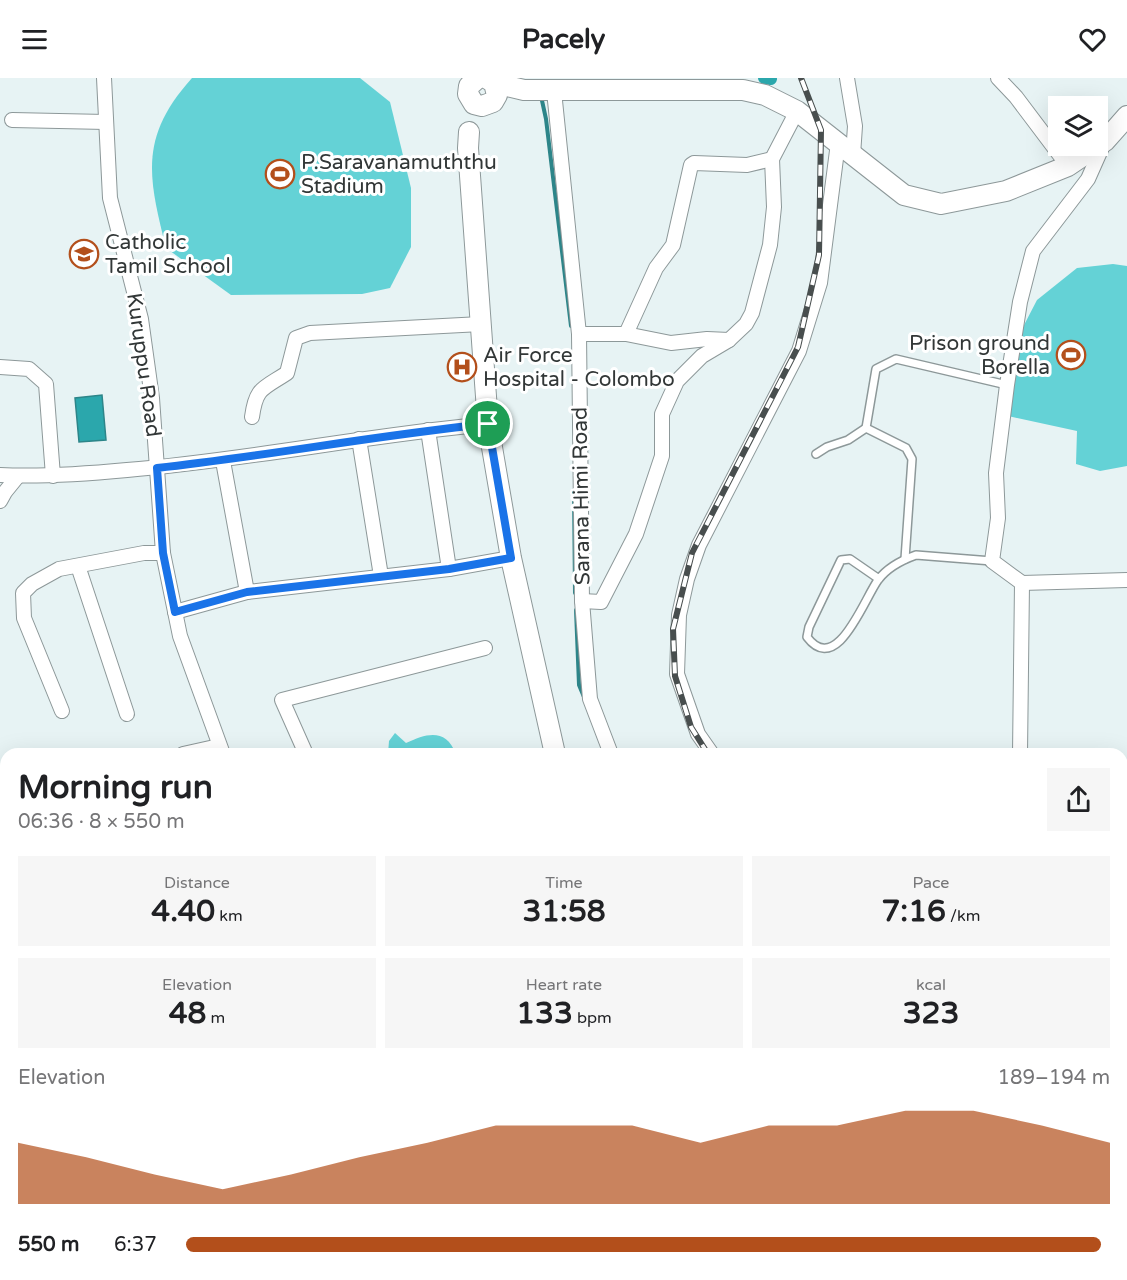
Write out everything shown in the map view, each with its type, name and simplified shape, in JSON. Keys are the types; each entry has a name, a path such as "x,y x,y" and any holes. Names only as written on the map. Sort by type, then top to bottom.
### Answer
{"street":[{"name":"Kuruppu Road","path":"104,78 110,198 141,319 152,398 163,553 180,636 220,748"},
{"path":"847,78 855,126 853,155"},
{"path":"998,78 1016,97 1068,166"},
{"path":"554,748 511,558 488,424 468,148 469,132 481,88 744,90 765,95 797,111 904,195 941,204 1006,191 1068,166 1083,156"},
{"name":"Sarana Himi Road","path":"539,90 579,334 582,601 590,699 609,748"},
{"path":"582,601 601,602 636,534 662,456 662,414 677,381 702,356 729,340 746,324 752,313 770,245 774,207 772,159 797,111"},
{"path":"1108,137 1125,116"},
{"path":"12,120 106,122"},
{"path":"708,748 698,734 677,674 678,615 699,545 799,351 820,283 838,143"},
{"path":"1098,156 1088,179 1033,251 1020,302 1007,385 996,473 998,518 992,561 1022,583 1127,580"},
{"path":"626,334 656,268 673,245 691,165 694,163 747,165 772,159"},
{"path":"252,417 255,398 260,391 286,373 296,338 310,333 481,324"},
{"path":"579,334 626,334 671,342 729,340"},
{"path":"0,367 29,369 46,384 52,476"},
{"path":"0,475 52,476 157,468 223,461 359,439 488,424"},
{"path":"428,430 449,569"},
{"path":"359,439 381,576"},
{"path":"223,461 247,592"},
{"path":"2,495 18,476"},
{"path":"62,711 24,618 23,593 32,584 59,569 144,553 163,553"},
{"path":"175,612 247,592 449,569 511,558"},
{"path":"78,566 127,714"},
{"path":"1020,748 1022,583"},
{"path":"303,748 282,700 485,648"}],"lane":[{"path":"816,454 826,447 848,440 866,428 876,369 896,359 1007,385"},
{"path":"866,428 906,448 912,459 905,559"},
{"path":"879,579 850,559 841,560 809,627 807,637 812,644 820,648 828,648 846,635 879,579 905,559 916,555 992,561"}],"shaded area":[{"name":"P.Saravanamuththu Stadium","path":"192,78 360,78 390,102 411,188 411,247 390,288 362,294 231,295 166,248 155,199 152,158 163,119"},
{"name":"Prison ground Borella","path":"1113,264 1127,266 1127,466 1100,471 1076,464 1077,431 1008,416 1023,327 1037,300 1077,268"},
{"path":"102,395 106,440 79,442 75,398"},
{"path":"395,733 406,743 428,735 435,735 447,740 453,748 388,748 389,741"}],"waterway":[{"path":"764,78 771,79"},
{"path":"541,96 546,119 571,326"},
{"path":"574,490 575,593"},
{"path":"576,610 579,685 584,697"}],"railway":[{"path":"704,748 691,727 675,676 673,629 692,553 798,347 819,255 821,130 801,78"}],"place":[{"name":"P.Saravanamuththu Stadium","path":"280,174"},
{"name":"Catholic Tamil School","path":"84,254"},
{"name":"Prison ground Borella","path":"1071,355"},
{"name":"Air Force Hospital - Colombo","path":"462,367"}],"route":[{"path":"488,424 511,558 449,569 247,592 175,612 163,553 157,468 212,462 359,439 488,424"}]}
